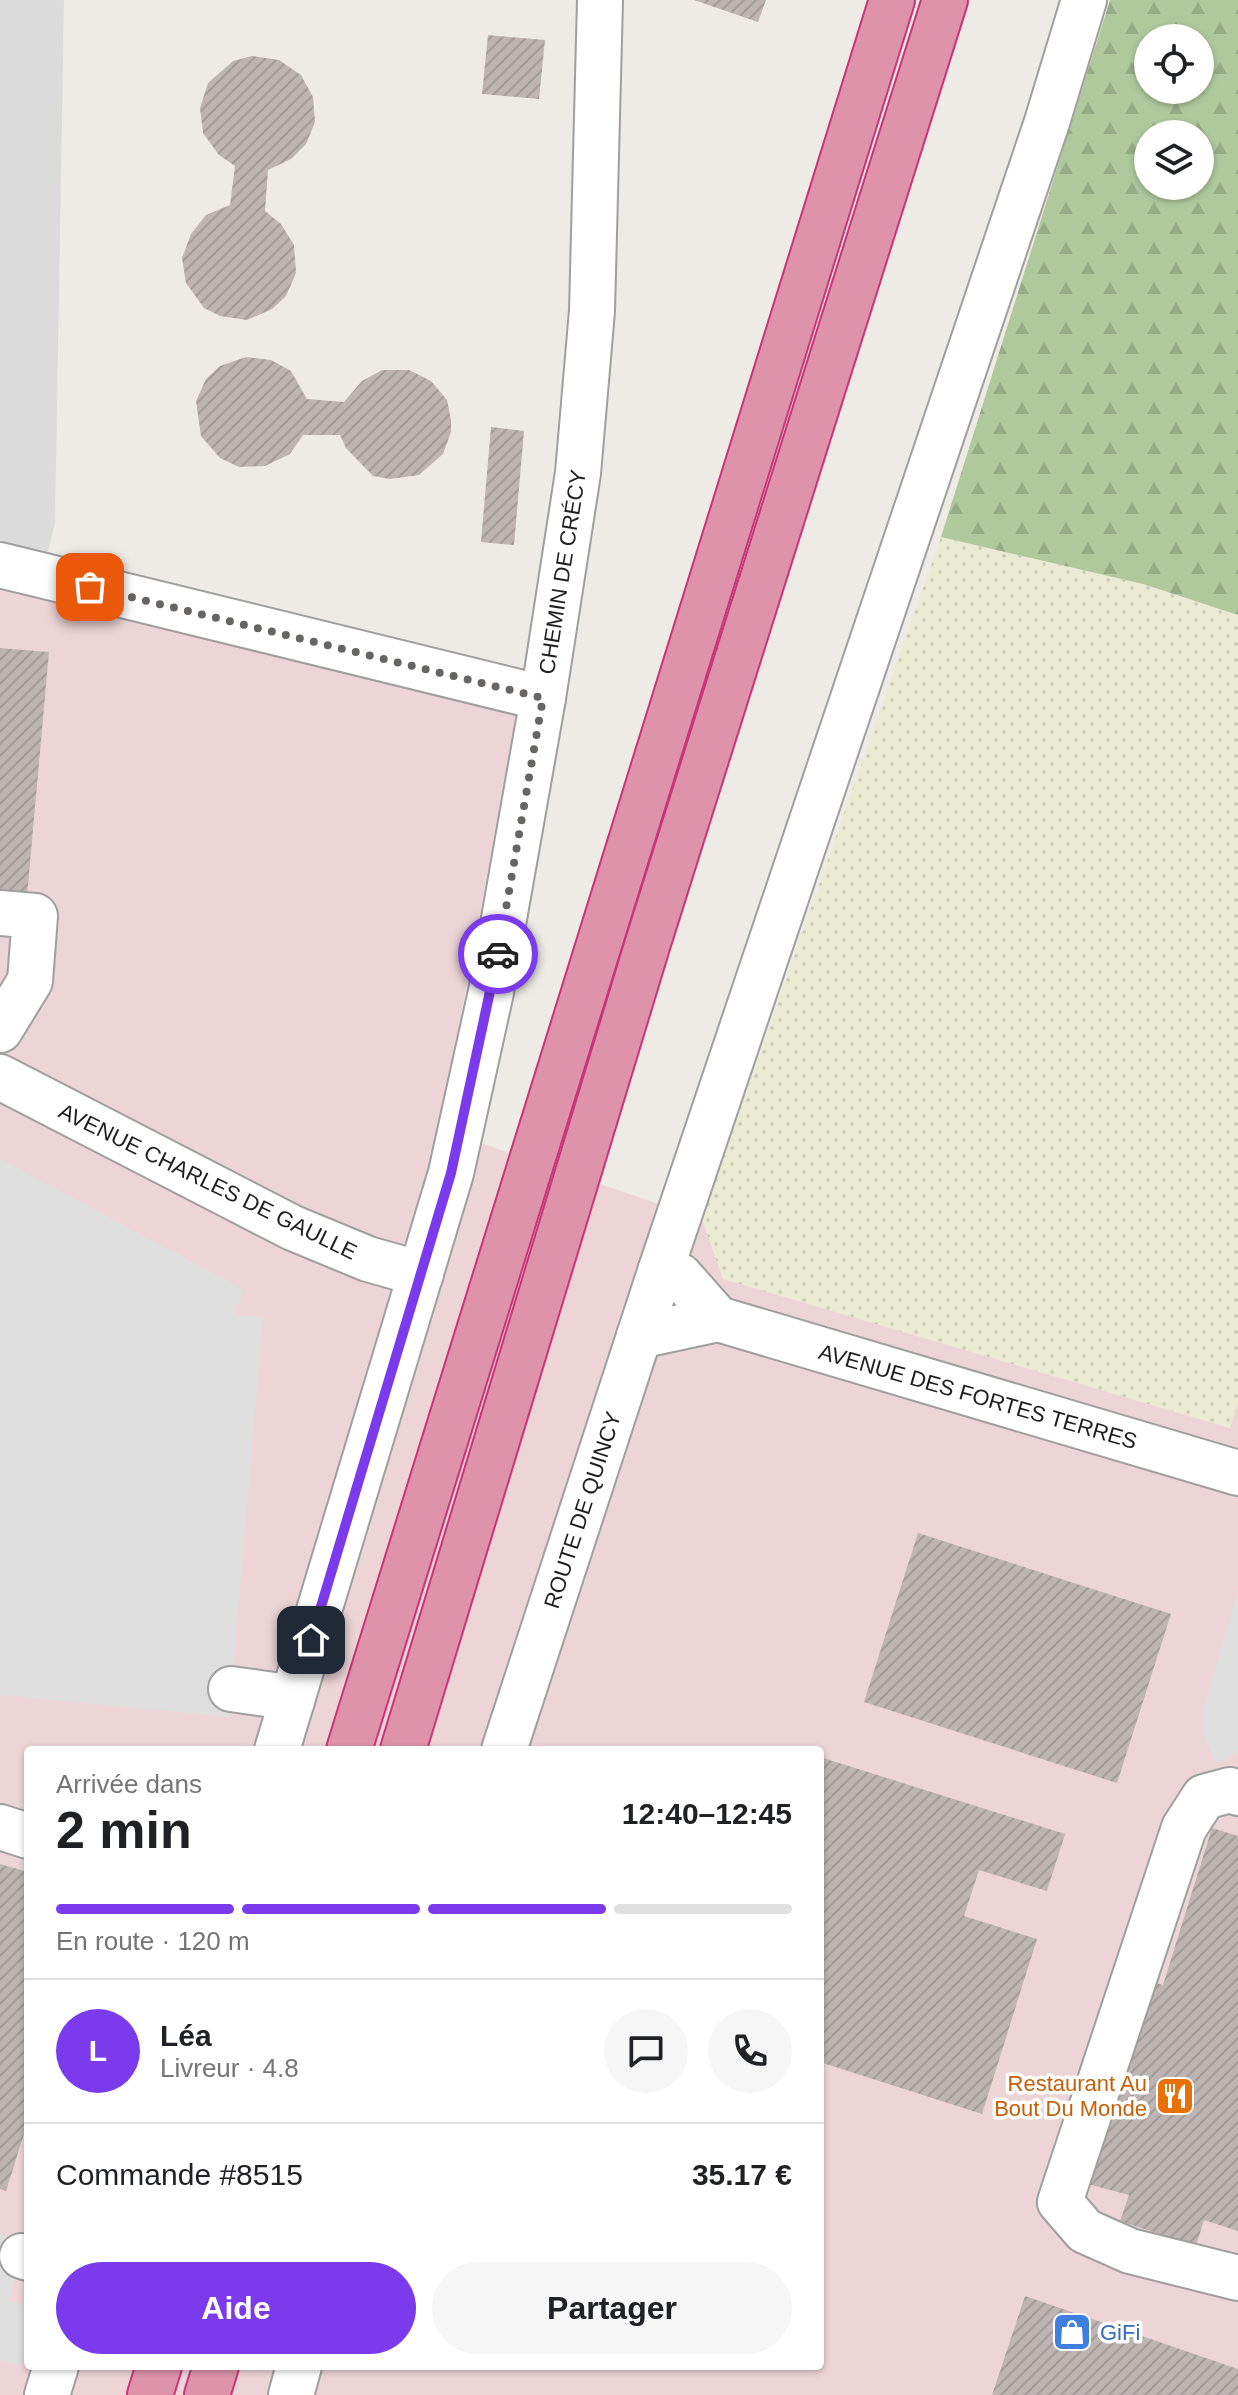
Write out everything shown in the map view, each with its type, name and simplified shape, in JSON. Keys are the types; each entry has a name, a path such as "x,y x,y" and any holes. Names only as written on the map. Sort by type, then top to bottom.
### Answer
{"highway":[{"path":"350,1746 892,0"},
{"path":"404,1746 647,946 945,0"},
{"path":"150,2395 158,2370"},
{"path":"207,2395 215,2370"}],"street":[{"name":"CHEMIN DE CRÉCY","path":"278,1746 451,1173 491,992 543,698 578,473 592,311 600,0"},
{"name":"ROUTE DE QUINCY","path":"505,1746 661,1269 1042,137 1084,0"},
{"path":"0,565 543,698"},
{"path":"0,913 35,916 30,981 0,1030"},
{"name":"AVENUE CHARLES DE GAULLE","path":"0,1077 293,1228 368,1259 421,1274"},
{"path":"661,1269 680,1276 718,1319"},
{"name":"AVENUE DES FORTES TERRES","path":"639,1336 718,1319 1238,1473"},
{"path":"231,1689 274,1695 292,1701"},
{"path":"1238,1793 1230,1790 1204,1797 1184,1828 1060,2202 1085,2231 1130,2251 1238,2278"},
{"path":"0,1827 24,1835"},
{"path":"47,2395 55,2370"},
{"path":"291,2395 298,2370"}],"shaded area":[{"path":"0,0 64,0 55,522 47,555 0,543"},
{"path":"0,584 517,713 440,1129 702,1219 724,1279 1230,1428 1238,1402 1238,2395 0,2395"},
{"path":"0,1159 244,1290 234,1315 263,1317 229,1717 0,1695"},
{"path":"1238,1590 1238,1751 1216,1764 1203,1734 1203,1711"},
{"path":"0,2234 24,2240 9,2300 24,2306 24,2354 20,2365 0,2361"}],"green space":[{"path":"1110,0 1238,0 1238,615 1143,584 941,537"},
{"path":"941,537 1143,584 1238,615 1238,1402 1230,1428 723,1279 702,1219"}],"building":[{"path":"694,0 766,0 758,22"},
{"path":"488,35 545,40 539,99 482,94"},
{"path":"252,56 279,60 301,75 313,97 315,122 306,144 291,159 268,170 265,211 281,224 294,245 296,273 286,296 272,309 247,320 220,316 204,308 186,283 182,258 191,234 206,215 230,205 235,166 219,155 203,133 200,108 208,83 233,61"},
{"path":"246,357 271,360 291,371 307,399 344,402 362,381 382,370 409,370 431,381 447,400 451,432 443,454 419,475 390,479 373,476 346,448 340,435 303,435 290,454 265,466 239,467 220,458 201,436 196,401 206,379 220,366"},
{"path":"491,427 524,431 514,545 481,542"},
{"path":"0,648 49,652 27,896 0,893"},
{"path":"918,1533 1171,1614 1117,1783 864,1702"},
{"path":"824,1758 1065,1834 1047,1891 979,1870 964,1916 1037,1939 982,2114 824,2063"},
{"name":"Restaurant Au Bout Du Monde","path":"1212,1828 1238,1836 1238,2231 1204,2220 1196,2246 1120,2221 1129,2195 1084,2183 1148,1980 1163,1985"},
{"path":"0,1864 24,1871 24,2134 6,2191 0,2189"},
{"name":"GiFi","path":"1025,2296 1238,2369 1238,2395 992,2395"}],"way so far":[{"path":"90,587 543,698 498,954"}],"place":[{"name":"Restaurant Au Bout Du Monde","path":"1175,2096"},
{"name":"GiFi","path":"1072,2332"}],"route":[{"path":"311,1640 451,1173 498,954"}]}
